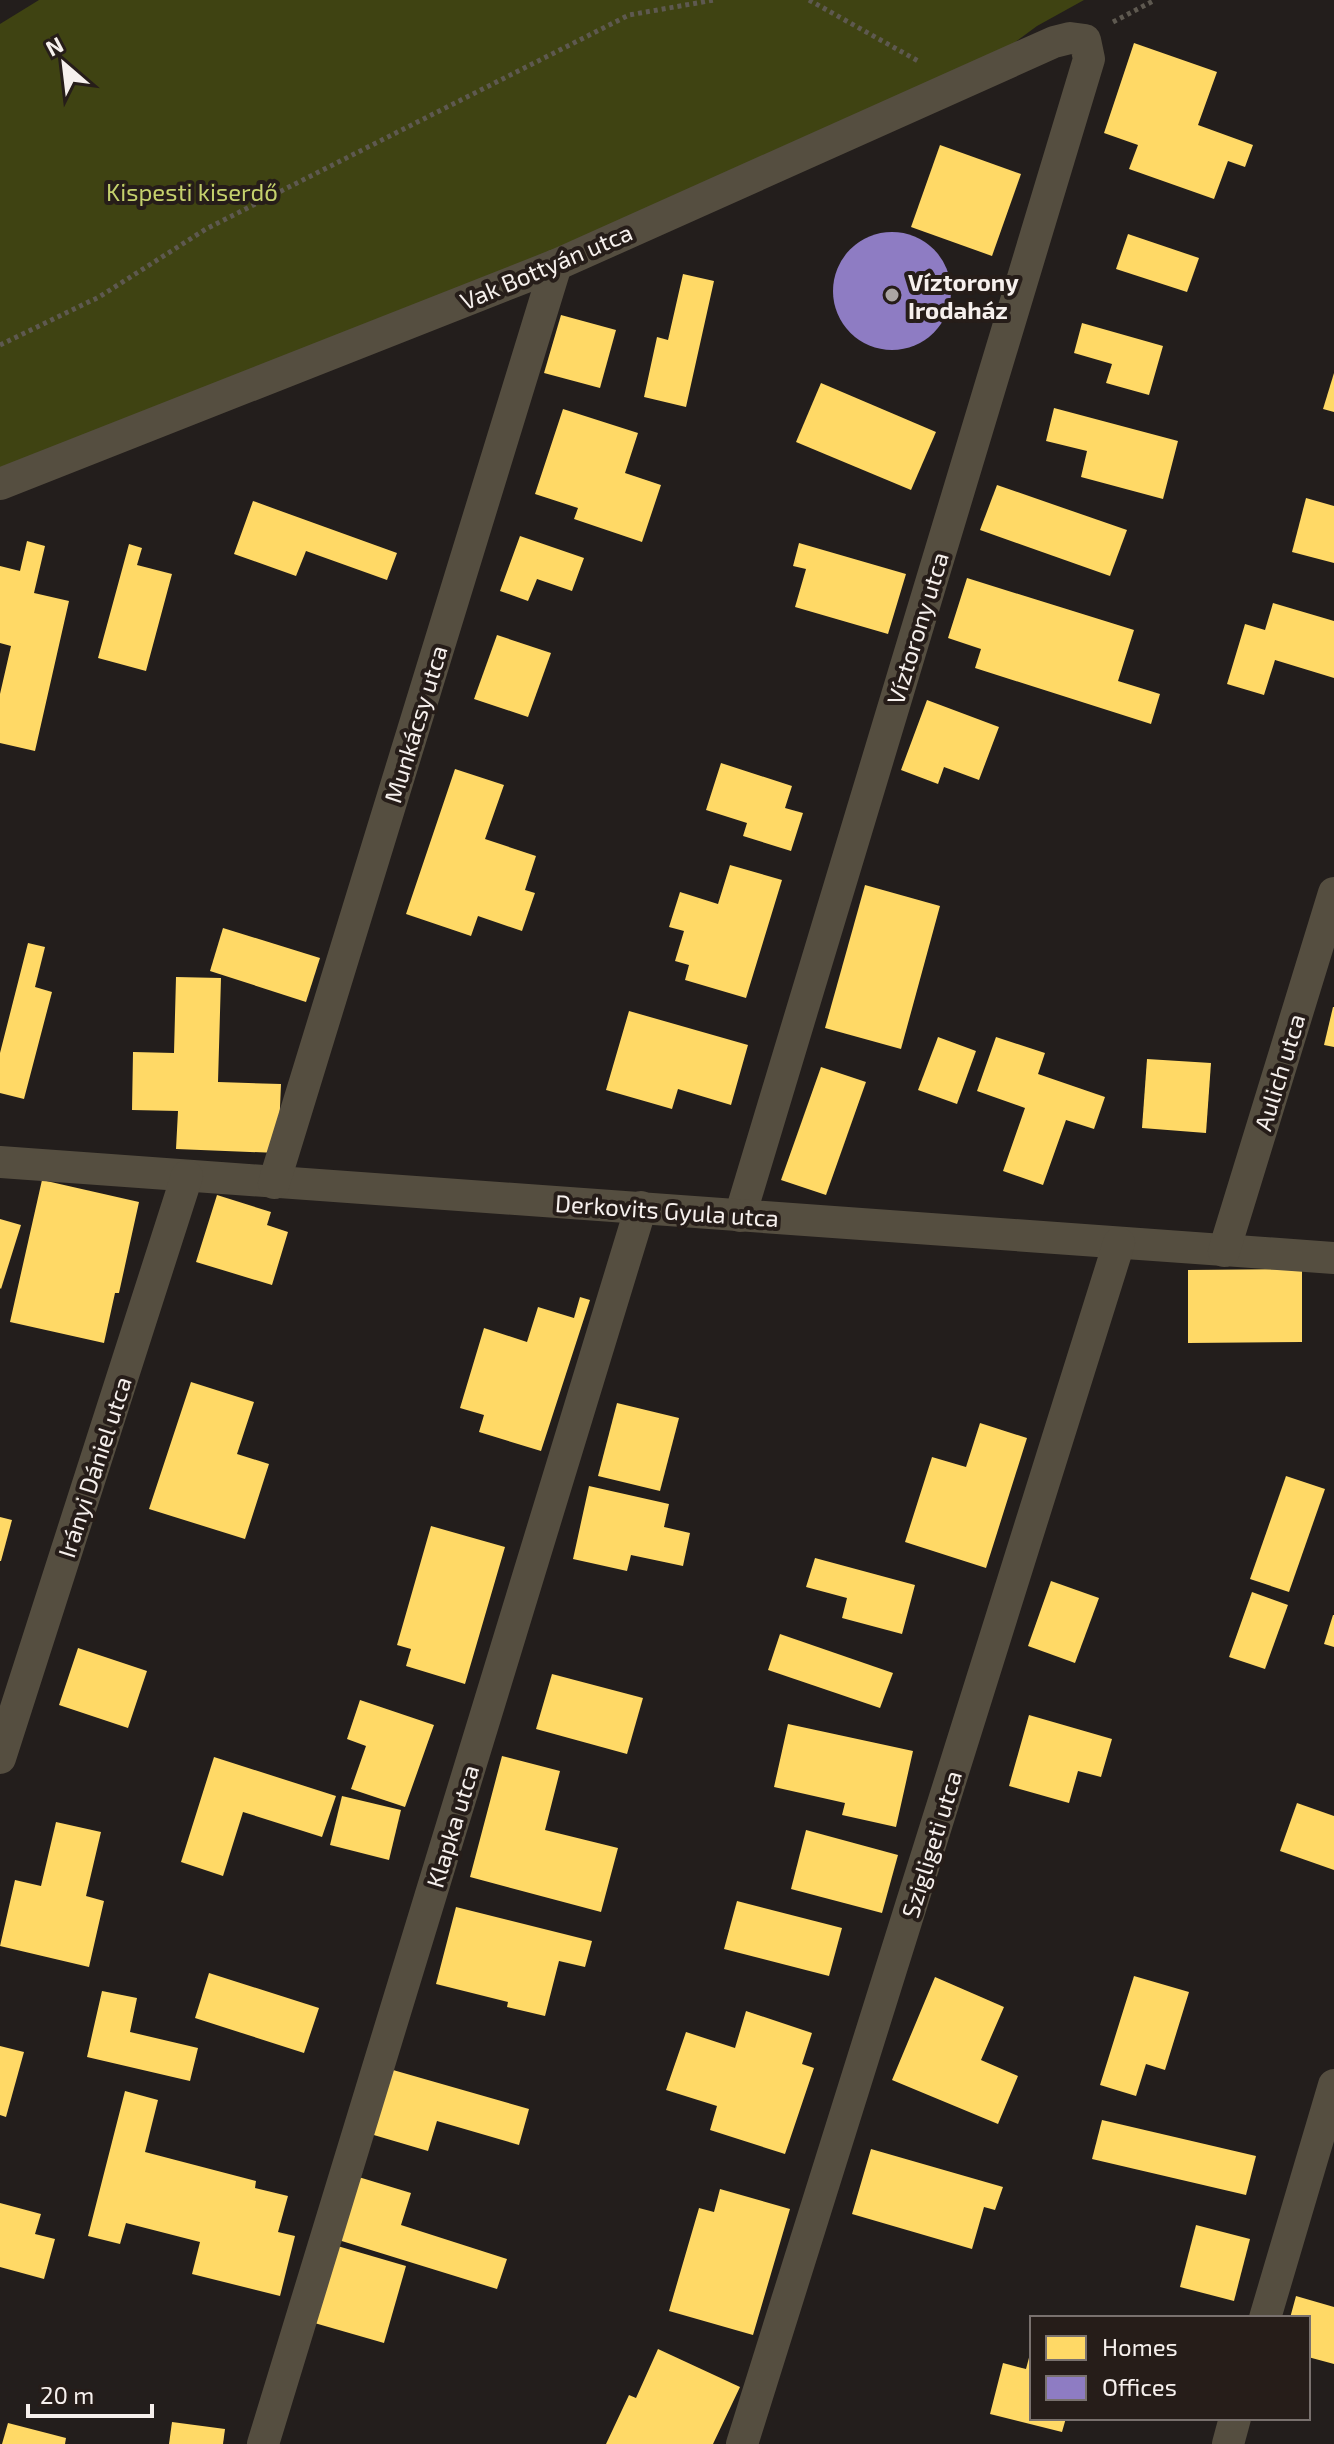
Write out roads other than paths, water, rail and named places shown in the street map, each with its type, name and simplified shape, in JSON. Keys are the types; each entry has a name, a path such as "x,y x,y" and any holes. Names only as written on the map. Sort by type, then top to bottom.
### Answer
{"street":[{"name":"Vak Bottyán utca","path":"0,484 556,265 1054,42 1070,38 1085,40"},
{"name":"Víztorony utca","path":"740,1216 1089,59 1085,40"},
{"name":"Munkácsy utca","path":"274,1183 556,265"},
{"name":"Aulich utca","path":"1224,1251 1334,893"},
{"name":"Derkovits Gyula utca","path":"0,1162 1334,1258"},
{"name":"Irányi Dániel utca","path":"0,1758 187,1176"},
{"name":"Klapka utca","path":"263,2444 641,1207"},
{"name":"Szigligeti utca","path":"742,2444 1119,1243"},
{"path":"1266,2316 1334,2085"},
{"path":"1228,2444 1234,2420"}],"place":[{"name":"Víztorony Irodaház","path":"892,295"}],"park label":[{"name":"Kispesti kiserdő","path":"192,191"}]}
